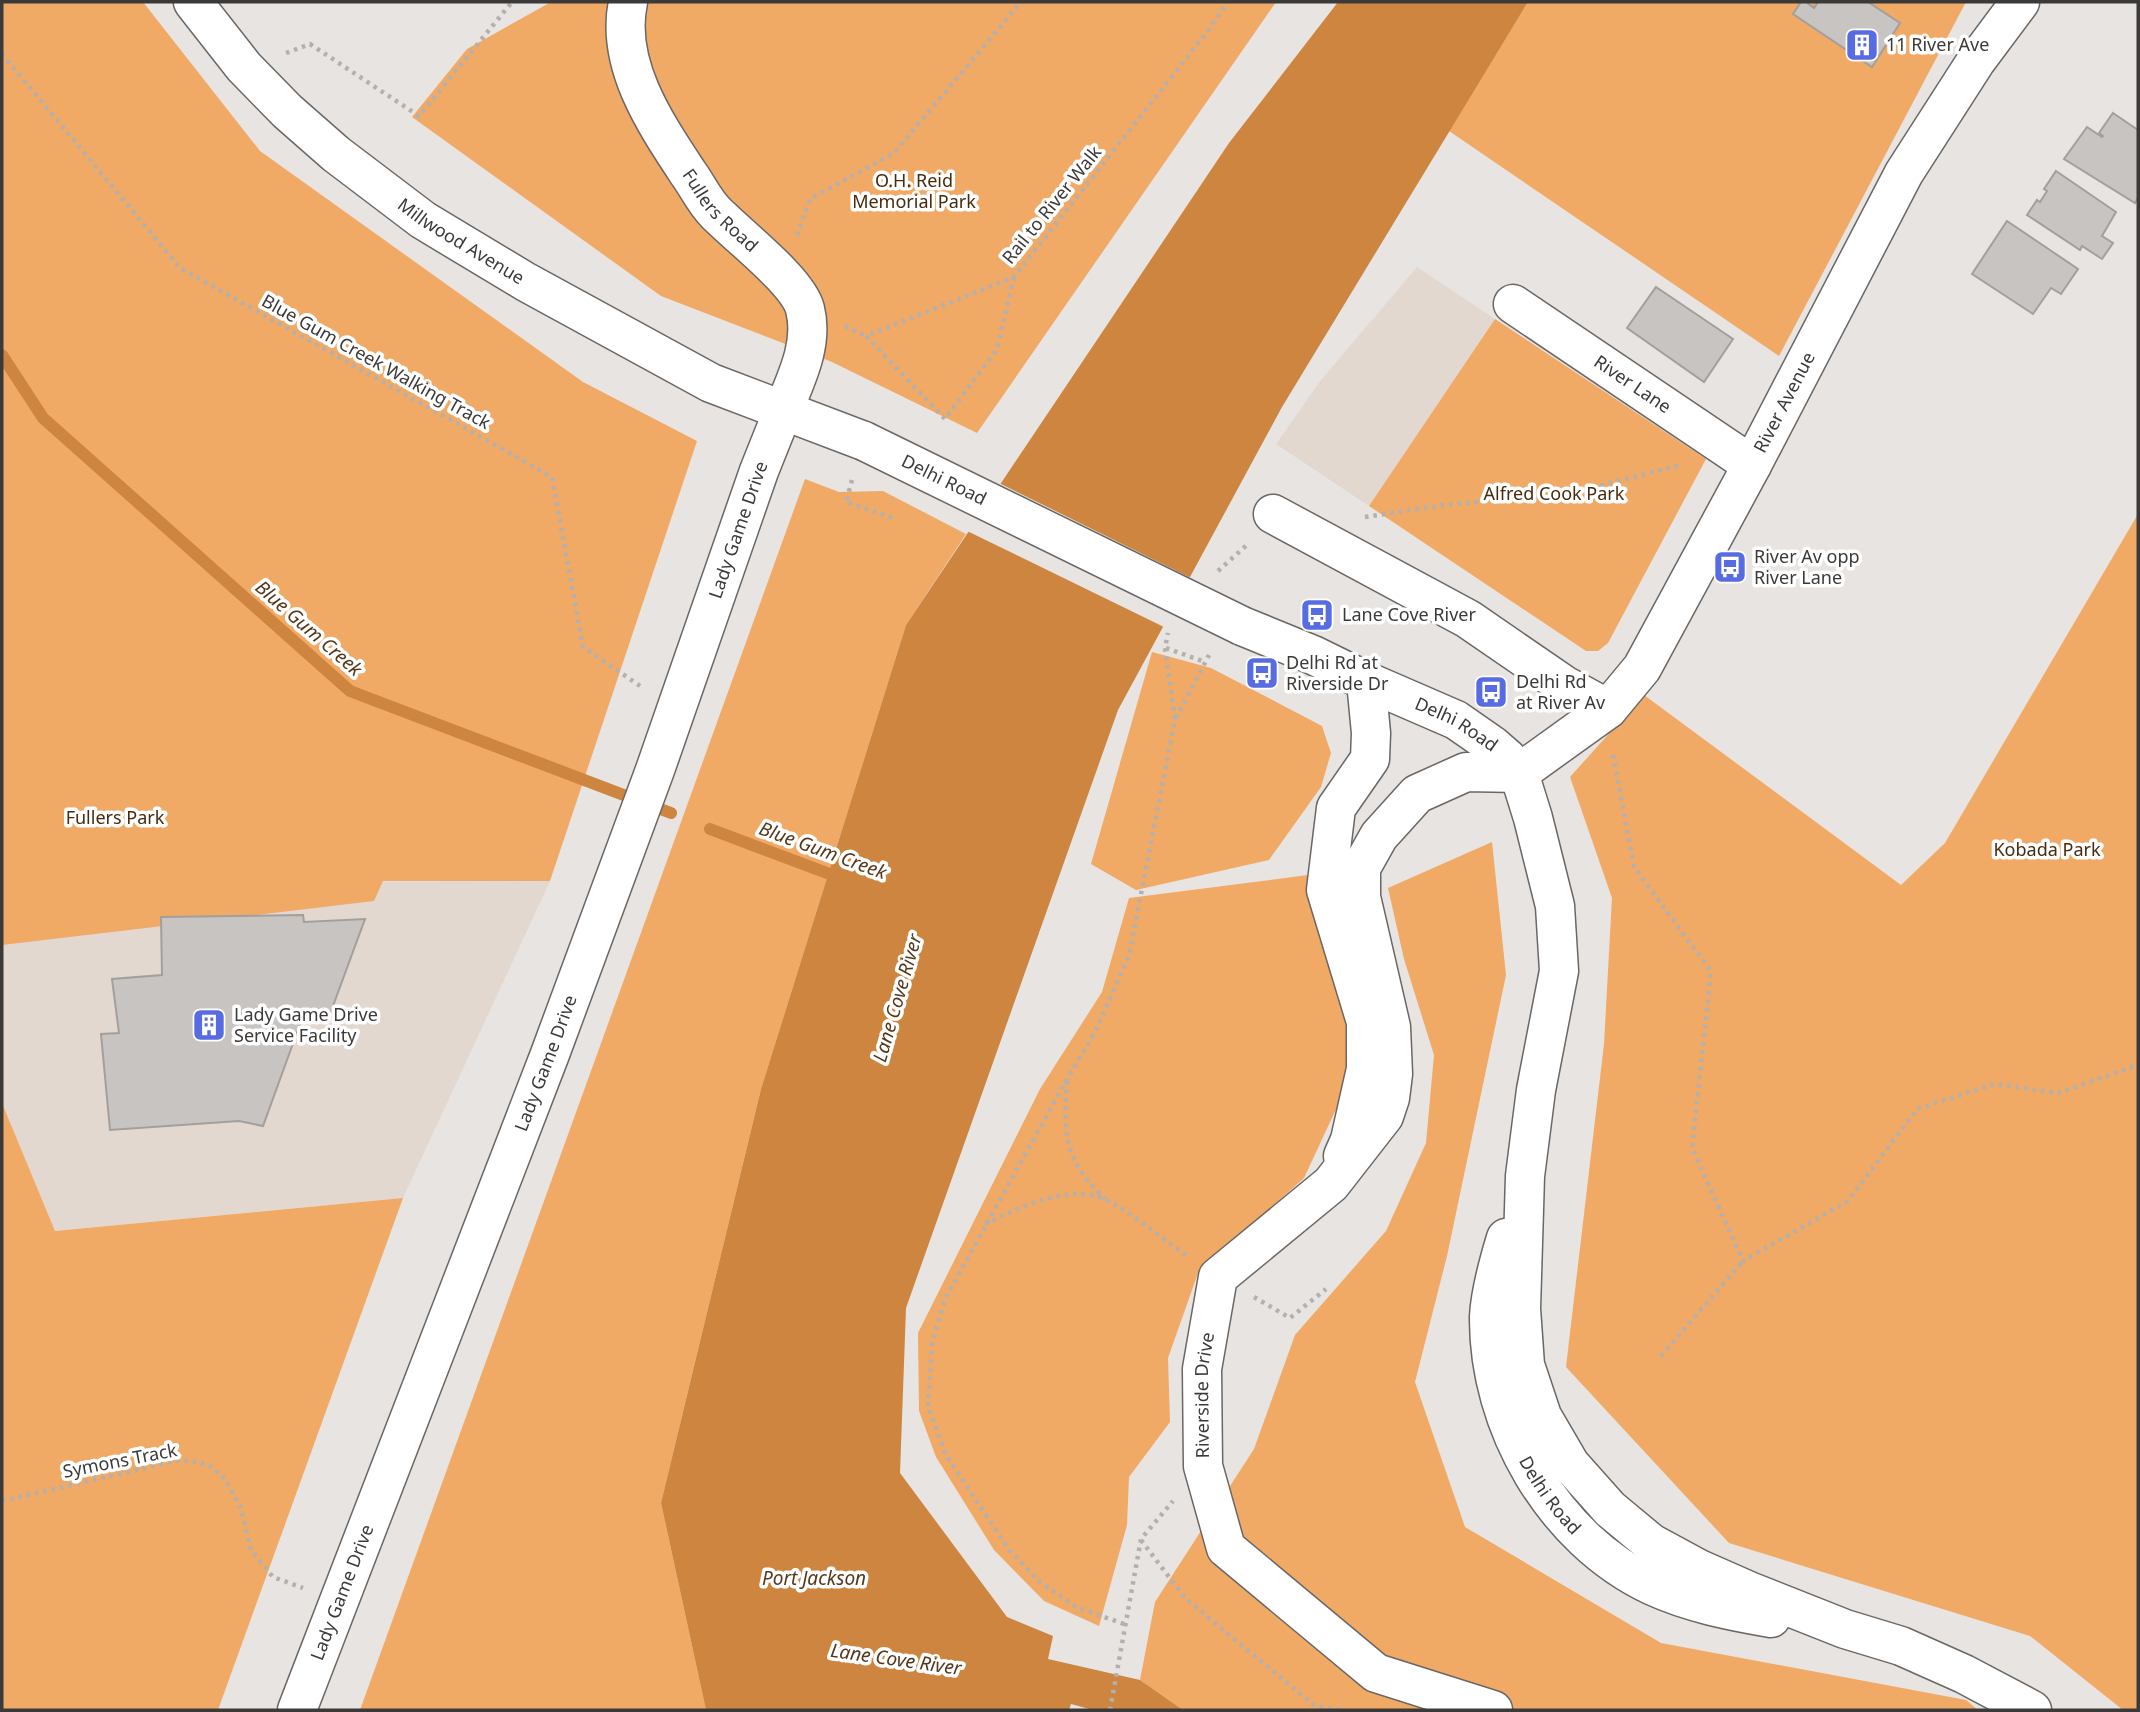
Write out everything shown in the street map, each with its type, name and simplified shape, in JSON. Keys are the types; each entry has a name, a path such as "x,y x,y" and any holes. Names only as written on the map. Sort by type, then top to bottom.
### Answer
{"main road":[{"name":"Millwood Avenue","path":"193,2 244,67 287,111 336,154 423,220 526,282 711,383 783,411"},
{"name":"Fullers Road","path":"628,2 624,31 626,47 632,72 657,123 713,210 794,289 804,306 808,322 803,362 783,411"},
{"name":"River Avenue","path":"1519,773 1597,717 1642,668 1740,457 1904,173 1976,61 2020,2"},
{"name":"River Lane","path":"1513,304 1740,457"},
{"name":"Lady Game Drive","path":"301,1709 339,1602 550,1054 677,710 759,471 783,411"},
{"name":"Delhi Road","path":"783,411 859,458 1313,655 1455,720 1507,758 1519,773 1555,906 1559,971 1536,1090 1525,1176 1521,1309 1525,1365 1542,1416 1570,1464 1611,1509 1651,1544 1712,1574 1845,1629 1901,1646 1964,1674 2032,1710"},
{"path":"1273,514 1468,619 1564,685 1597,717"},
{"path":"1331,1184 1350,1140 1366,1069 1366,1022 1326,890 1336,808 1370,759 1371,733 1366,681"},
{"path":"1218,1277 1331,1184 1384,1116 1393,1074 1391,1027 1361,897 1361,868 1379,836 1417,794 1466,772 1519,773"},
{"name":"Riverside Drive","path":"1218,1277 1202,1369 1203,1466 1226,1548 1376,1672 1493,1710"}],"path":[{"path":"244,67 310,44 419,116 512,2"},
{"path":"781,276 810,199 894,153 1021,2"},
{"name":"Rail to River Walk","path":"1014,277 866,336 945,419 997,349 1014,277 1228,2"},
{"name":"Blue Gum Creek Walking Track","path":"2,54 180,268 552,477 583,647 677,710"},
{"path":"1318,538 1363,518 1444,505 1567,494 1683,465 1740,457"},
{"path":"859,458 846,502 896,519"},
{"path":"1212,576 1248,544"},
{"path":"1168,633 1166,648 1175,719"},
{"path":"1124,1624 1076,1607 1040,1582 1009,1550 946,1455 928,1406 932,1343 945,1299 1095,1032 1129,956 1175,719 1205,662 1166,648"},
{"path":"1597,717 1613,755 1634,867 1711,971 1692,1148 1743,1261"},
{"path":"1661,1356 1743,1261 1848,1201 1917,1109 1994,1084 2058,1093 2138,1065"},
{"path":"1067,1079 1064,1116 1069,1150 1086,1180 1106,1199 1218,1277 1290,1318 1326,1289"},
{"path":"985,1225 1019,1208 1054,1196 1085,1195 1106,1199"},
{"name":"Symons Track","path":"4,1500 180,1460 208,1464 225,1479 241,1508 251,1550 273,1577 339,1602"},
{"path":"1110,1710 1141,1539 1203,1466"},
{"path":"1141,1539 1185,1598 1315,1706 1340,1710"}],"shaded area":[{"path":"1417,267 1495,319 1369,506 1276,444 1321,380"},
{"path":"550,881 403,1198 55,1231 2,1103 2,939 218,882"}],"green space":[{"name":"Fullers Park","path":"2,2 143,2 260,151 583,382 697,441 550,881 383,881 374,901 2,945"},
{"name":"O.H. Reid Memorial Park","path":"551,2 1276,2 977,433 832,362 661,296 412,117 467,49"},
{"path":"1528,2 1966,2 1779,356 1449,131"},
{"name":"Alfred Cook Park","path":"1495,319 1706,459 1608,643 1598,651 1586,651 1369,506"},
{"path":"805,479 839,492 883,491 966,534 906,625 761,1089 661,1503 706,1710 360,1710"},
{"name":"Kobada Park","path":"2138,514 2138,1710 2123,1710 2030,1636 1729,1543 1566,1367 1604,1044 1612,898 1570,777 1614,728 1640,692 1901,885 1945,843"},
{"path":"1152,652 1211,668 1322,726 1331,753 1321,787 1269,860 1136,890 1091,864"},
{"path":"1492,842 1506,975 1447,1256 1415,1382 1465,1527 1661,1643 1966,1700 1978,1710 1183,1710 1140,1680 1155,1602 1254,1449 1295,1335 1386,1231 1426,1143 1434,1055 1404,959 1388,888"},
{"path":"1308,875 1351,1033 1349,1066 1338,1105 1304,1178 1198,1273 1168,1358 1170,1422 1129,1477 1127,1525 1099,1626 1044,1601 994,1550 936,1457 919,1411 918,1333 1040,1089 1102,992 1129,898"},
{"path":"2,1103 55,1231 403,1198 218,1710 2,1710"}],"water":[{"name":"Port Jackson","path":"1338,2 1528,2 1282,407 1118,710 906,1308 900,1473 1007,1617 1053,1636 1048,1659 1140,1680 1183,1710 1093,1710 1071,1704 1069,1710 706,1710 661,1503 761,1089 906,625 1229,143"}],"pier":[{"path":"997,482 1193,579 1166,628 965,530"}],"building":[{"name":"11 River Ave","path":"1801,2 1814,8 1818,2 1868,2 1900,23 1872,67 1793,14"},
{"path":"2113,113 2138,130 2138,198 2135,203 2064,159 2087,127 2102,137 2099,133"},
{"path":"2056,171 2116,212 2102,236 2113,243 2102,259 2082,246 2080,250 2027,215 2037,200 2040,202 2047,191 2044,189"},
{"path":"2007,221 2078,269 2061,294 2051,288 2033,314 1972,274"},
{"path":"1656,287 1733,339 1704,382 1627,328"},
{"name":"Lady Game Drive Service Facility","path":"303,915 304,922 365,919 330,1014 303,1016 263,1126 239,1121 110,1130 101,1034 119,1033 112,979 162,975 161,917"}],"waterway":[{"name":"Blue Gum Creek","path":"2,355 43,418 350,691 671,813"},
{"name":"Blue Gum Creek","path":"710,829 843,879"}],"place":[{"name":"11 River Ave","path":"1862,45"},
{"name":"River Av opp River Lane","path":"1730,567"},
{"name":"Lane Cove River","path":"1317,615"},
{"name":"Delhi Rd at Riverside Dr","path":"1262,673"},
{"name":"Delhi Rd at River Av","path":"1491,692"},
{"name":"Lady Game Drive Service Facility","path":"209,1025"}]}
